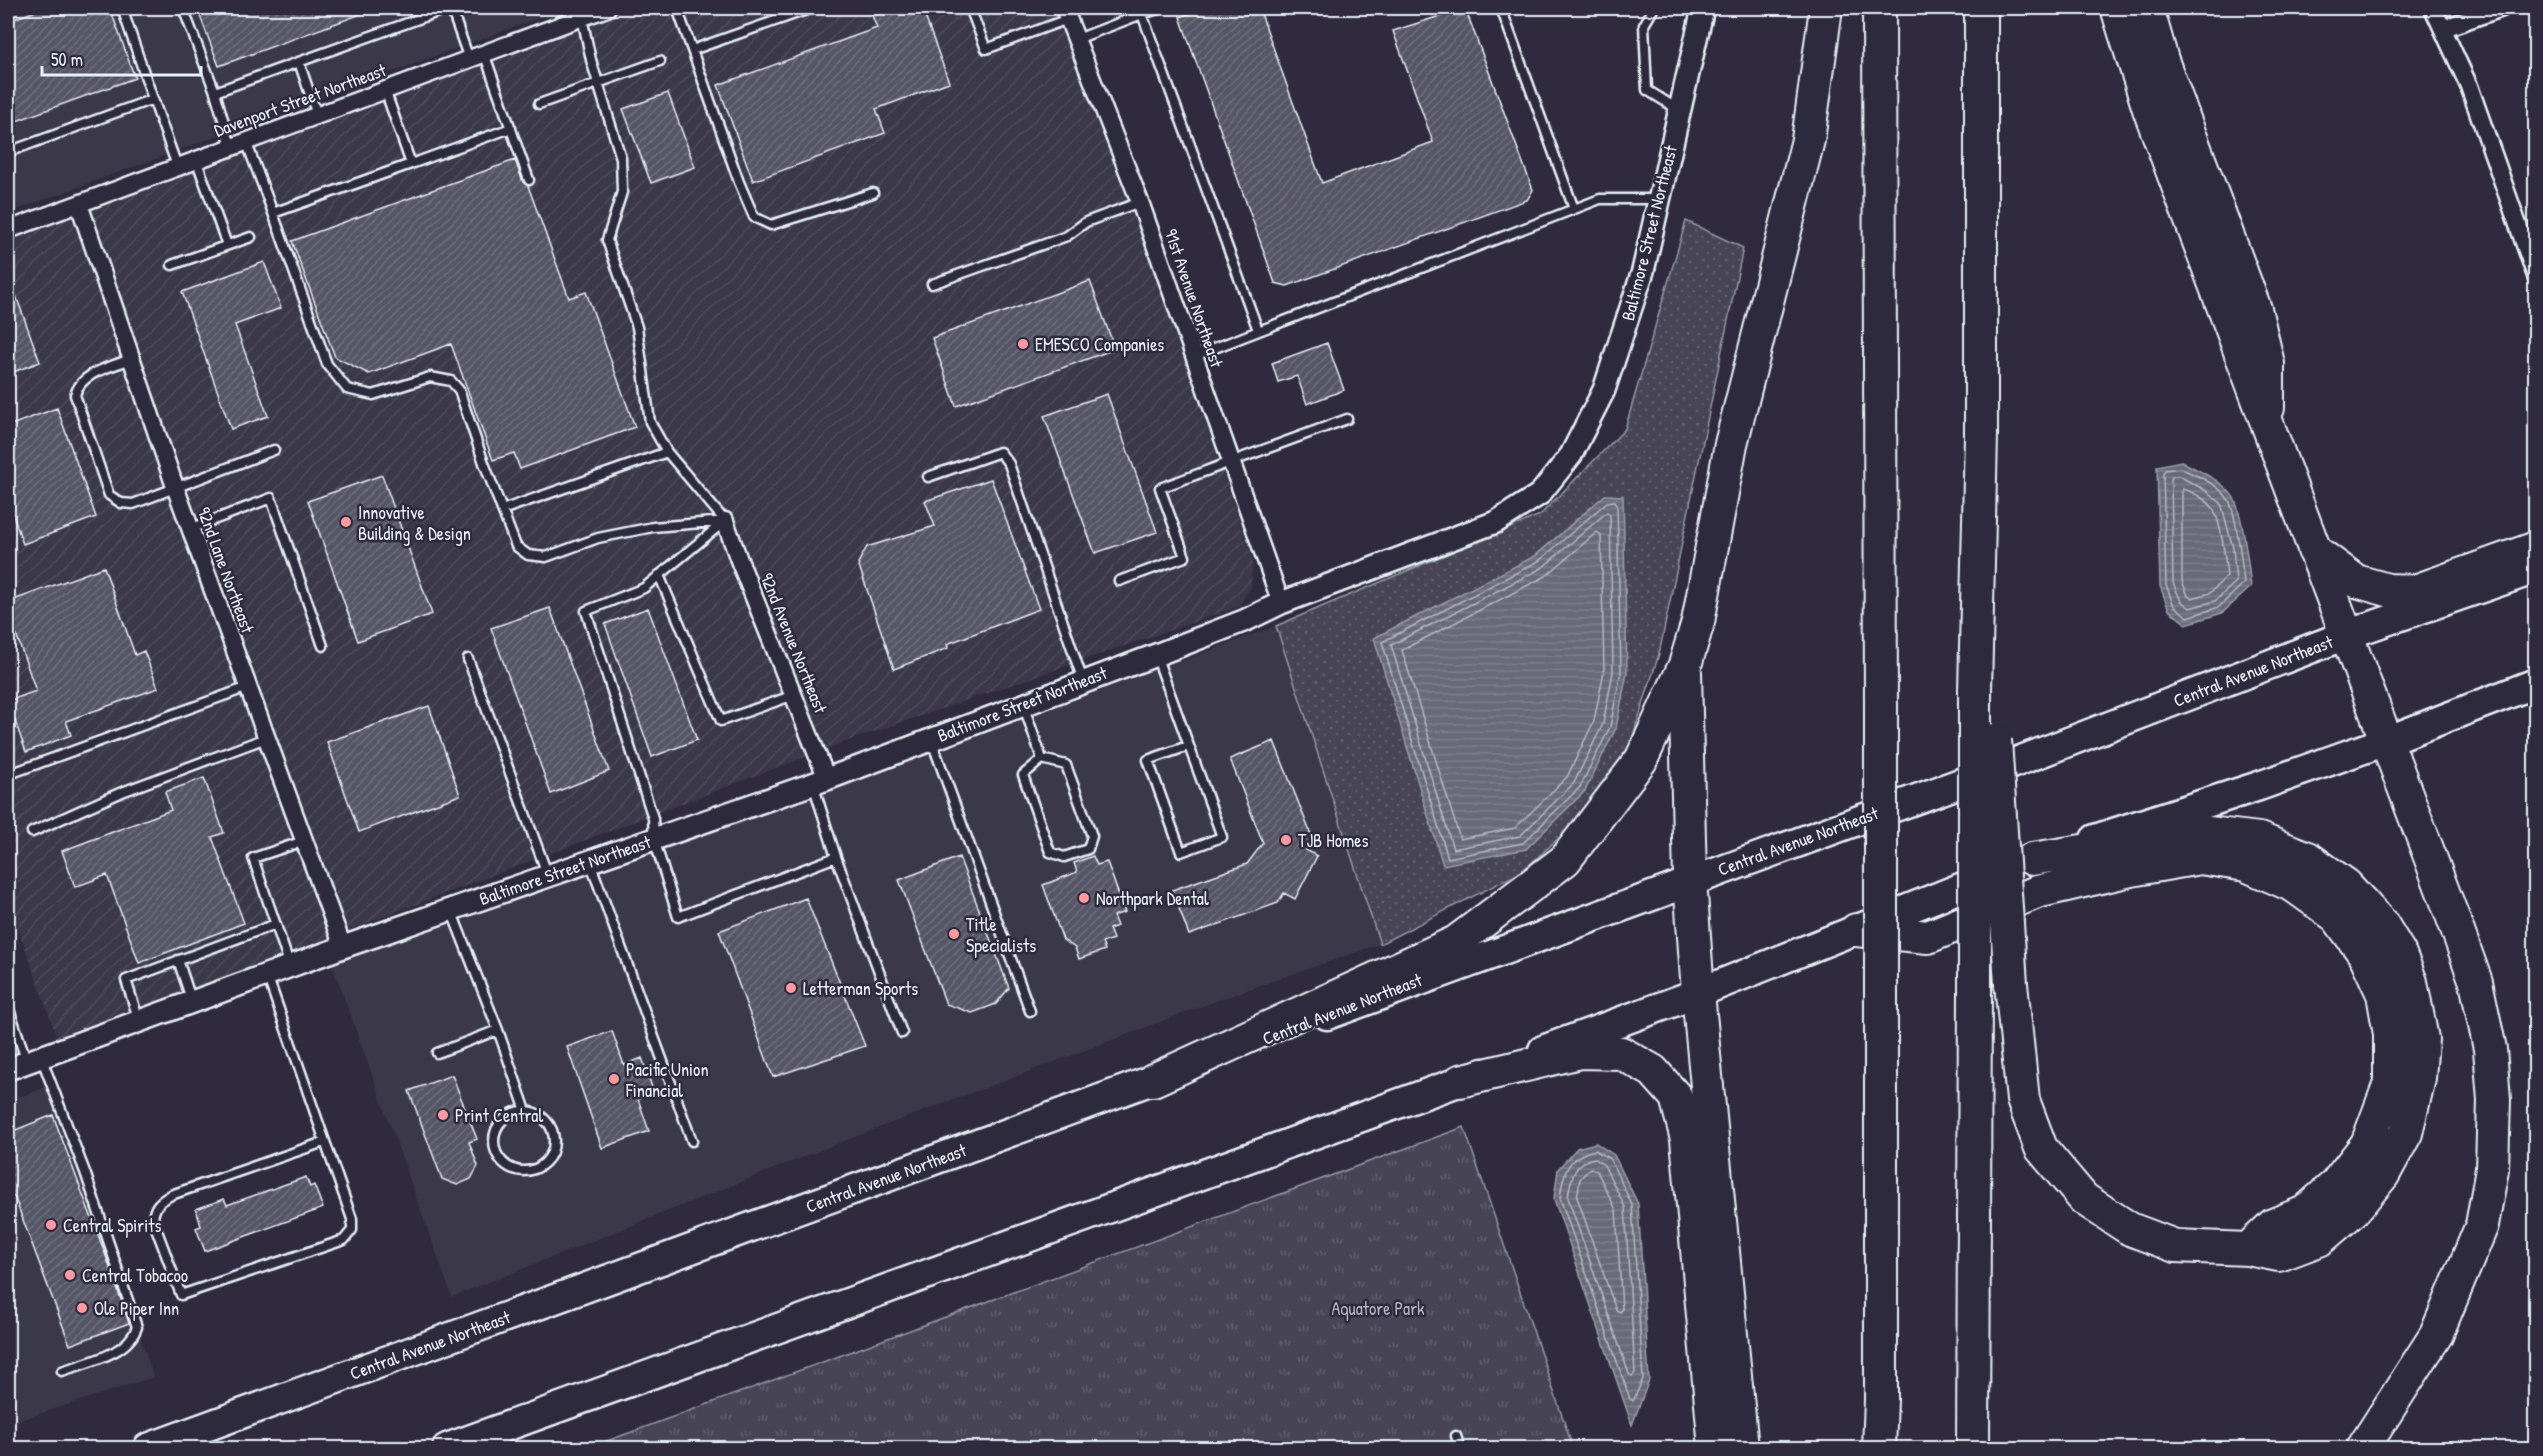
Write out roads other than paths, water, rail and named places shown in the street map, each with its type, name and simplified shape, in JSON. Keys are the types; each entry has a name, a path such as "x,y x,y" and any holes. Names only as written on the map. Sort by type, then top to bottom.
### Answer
{"highway":[{"path":"1153,1080 1456,942 1565,860 1641,760 1685,665 1698,622 1731,444 1808,140 1826,8"},
{"path":"1879,8 1881,711 1879,1449"},
{"path":"1973,1449 1975,994 1984,690 1981,435 1981,8"},
{"path":"2117,8 2149,109 2386,741 2418,820 2476,982 2490,1049 2494,1100 2492,1158 2482,1225 2436,1335 2363,1449"},
{"path":"2147,8 2166,71 2255,309 2268,364 2269,430"},
{"path":"2314,550 2356,581 2388,590 2415,591 2535,548"},
{"name":"Central Avenue Northeast","path":"148,1449 1690,880 1985,774 2346,635 2535,569"},
{"path":"1685,665 1690,880 1698,993 1742,1449"},
{"path":"447,1449 1698,993 2032,860 2259,786 2386,741 2535,683"},
{"path":"1984,690 2023,1100 2041,1148 2084,1200 2130,1229 2175,1246 2248,1249 2279,1255 2319,1240 2354,1210 2383,1175 2406,1133 2420,1078 2422,1039 2411,982 2399,952 2382,924 2346,885 2308,858 2259,839 2200,832 2032,860"},
{"path":"1856,930 1928,938 2037,892 2131,870 2200,858 2246,865 2294,886 2337,916 2365,955 2383,994 2390,1034 2390,1083 2367,1144 2335,1185 2305,1212 2273,1226 2248,1249"},
{"path":"1460,1081 1580,1052 1622,1053 1653,1071 1676,1097 1687,1139 1714,1449"}],"street":[{"name":"Davenport Street Northeast","path":"8,230 476,56 581,12 607,8"},
{"name":"Baltimore Street Northeast","path":"25,1063 343,947 820,782 1156,655 1246,620 1281,603 1496,522 1540,494 1571,455 1604,390 1643,271 1703,8"},
{"path":"2433,8 2469,86 2535,276"},
{"path":"2444,28 2502,8"},
{"name":"91st Avenue Northeast","path":"1066,13 1140,202 1281,603"},
{"name":"92nd Lane Northeast","path":"79,204 190,529 343,947"},
{"name":"92nd Avenue Northeast","path":"725,521 794,695 820,782"}],"lane":[{"path":"122,8 177,166"},
{"path":"183,8 215,92 273,213 327,364 347,389 373,395 430,377 451,381 459,390 516,546 528,555 546,557 609,536 653,527 725,521"},
{"path":"215,92 450,8 511,128 529,180"},
{"path":"677,8 754,217 771,225 873,193"},
{"path":"692,50 812,8"},
{"path":"970,8 986,49 1066,13"},
{"path":"1077,39 1161,8"},
{"path":"1378,8 1388,8"},
{"path":"1501,8 1574,209"},
{"path":"1654,8 1644,24 1647,90 1680,110"},
{"path":"581,12 591,60 621,158 622,192 608,240 637,327 650,422 668,452 725,521"},
{"path":"1142,14 1258,330"},
{"path":"538,104 660,61"},
{"path":"298,62 317,115"},
{"path":"385,90 411,164"},
{"path":"8,152 153,99"},
{"path":"273,213 511,128"},
{"path":"196,159 227,245"},
{"path":"1193,356 1600,199 1659,199"},
{"path":"932,284 1068,236 1086,222 1140,202"},
{"path":"172,265 250,237"},
{"path":"131,359 88,376 78,384 75,395 109,495 121,502 133,504 274,450"},
{"path":"1119,581 1185,557 1160,488 1347,419"},
{"path":"502,510 668,452"},
{"path":"928,477 1000,452 1009,464 1083,681"},
{"path":"190,529 271,498 323,646"},
{"path":"725,521 644,588 586,611 653,818 654,839 678,917 836,857"},
{"path":"659,576 720,721 794,695"},
{"path":"1156,655 1221,837 1181,852 1148,760 1188,746"},
{"path":"468,659 548,876"},
{"path":"15,772 248,687"},
{"path":"1022,704 1042,759"},
{"path":"32,832 122,792 266,738"},
{"path":"931,739 1030,1011"},
{"path":"1042,759 1066,765 1092,836 1088,849 1064,858 1050,852 1023,775 1042,759"},
{"path":"820,782 836,857 902,1033"},
{"path":"290,966 253,858 304,840"},
{"path":"590,861 692,1141"},
{"path":"451,910 498,1030 526,1111 544,1118 551,1126 554,1136 555,1146 545,1164 527,1172 516,1171 500,1160 494,1142 500,1123 507,1116 526,1111"},
{"path":"139,1021 126,980 276,924"},
{"path":"178,960 192,1002"},
{"path":"266,975 352,1219 352,1230 344,1240 181,1295 153,1220 154,1210 159,1201 324,1142"},
{"path":"8,1006 25,1063 85,1172 137,1327 134,1338 124,1347 62,1371"},
{"path":"437,1053 498,1030"},
{"path":"1456,1436 1460,1449"}],"water":[{"path":"2181,461 2215,480 2227,489 2236,502 2247,553 2251,587 2222,613 2186,624 2169,610 2160,586 2157,466"},
{"path":"1605,495 1623,496 1627,673 1616,728 1585,791 1526,849 1443,865 1374,638 1535,556"},
{"path":"1596,1143 1614,1155 1638,1204 1649,1380 1632,1425 1554,1199 1558,1169 1577,1148"}],"place":[{"name":"EMESCO Companies","path":"1023,344"},
{"name":"Innovative Building & Design","path":"346,522"},
{"name":"TJB Homes","path":"1286,840"},
{"name":"Northpark Dental","path":"1084,898"},
{"name":"Title Specialists","path":"954,934"},
{"name":"Letterman Sports","path":"791,988"},
{"name":"Pacific Union Financial","path":"614,1079"},
{"name":"Print Central","path":"443,1115"},
{"name":"Central Spirits","path":"51,1225"},
{"name":"Central Tobacoo","path":"70,1275"},
{"name":"Ole Piper Inn","path":"82,1308"}],"park label":[{"name":"Aquatore Park","path":"1378,1308"}]}
